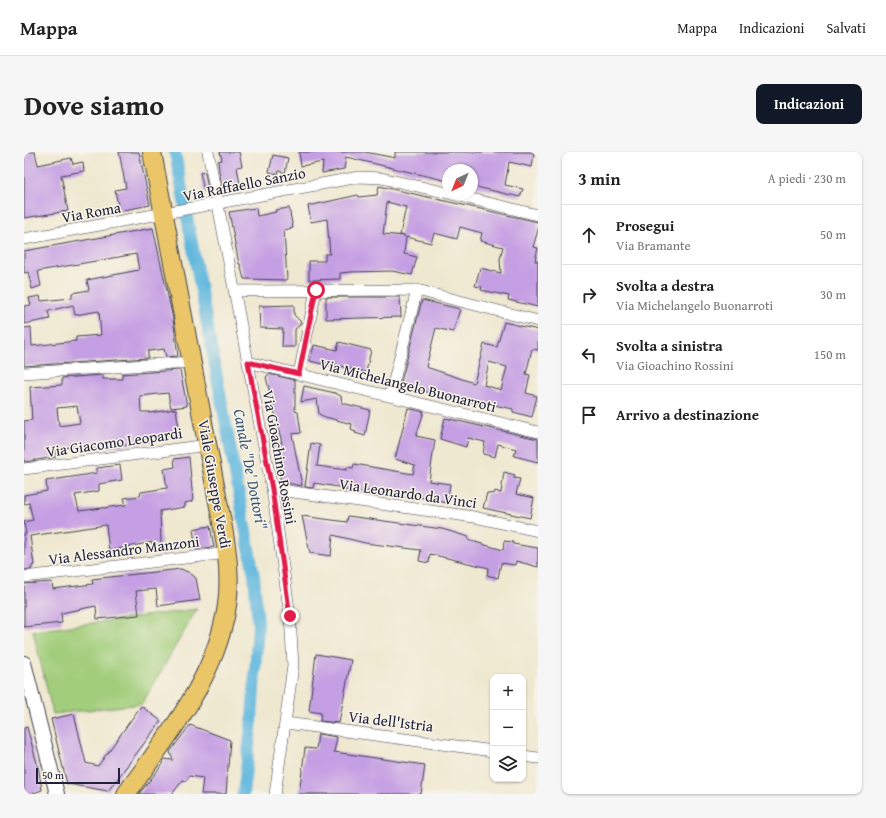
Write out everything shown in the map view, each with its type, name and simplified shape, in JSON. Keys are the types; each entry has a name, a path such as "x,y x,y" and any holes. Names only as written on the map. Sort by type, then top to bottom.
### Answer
{"main road":[{"name":"Viale Giuseppe Verdi","path":"126,794 196,690 213,655 224,624 228,584 228,553 192,362 171,213 152,152"}],"street":[{"name":"Via Gioachino Rossini","path":"208,152 272,489 290,616 293,666 275,794"},
{"name":"Via Raffaello Sanzio","path":"171,213 341,180 371,177 442,192"},
{"path":"476,200 538,215"},
{"name":"Via Roma","path":"24,239 171,213"},
{"path":"299,374 316,290"},
{"path":"234,291 417,290 538,321"},
{"path":"390,396 417,290"},
{"path":"24,373 192,362"},
{"name":"Via Michelangelo Buonarroti","path":"248,362 538,432"},
{"name":"Via Giacomo Leopardi","path":"24,469 208,445"},
{"name":"Via Leonardo da Vinci","path":"272,489 474,517 538,531"},
{"name":"Via Alessandro Manzoni","path":"24,577 228,553"},
{"path":"24,662 57,793"},
{"name":"Via dell'Istria","path":"286,723 490,751"},
{"path":"526,756 538,758"}],"green space":[{"path":"197,609 142,704 53,714 33,631"}],"building":[{"path":"24,152 35,152 38,165 71,158 73,164 83,162 84,171 61,175 68,211 24,218"},
{"path":"119,152 139,152 150,205 119,211 115,190 126,188"},
{"path":"220,152 239,152 242,166 237,167 240,184 238,185 238,188 226,190 226,186 222,187 218,161 222,160"},
{"path":"299,152 365,152 395,158 395,152 531,152 534,154 532,167 509,162 505,185 523,189 520,197 478,187 478,164 442,164 442,180 346,157 344,169 322,173 323,162 301,166"},
{"path":"273,155 288,158 285,173 279,171 278,174 269,172"},
{"path":"205,172 208,190 204,191 200,173"},
{"path":"379,186 538,222 538,230 533,247 538,248 535,261 538,261 538,307 508,300 509,296 481,290 482,287 475,286 480,268 501,273 500,259 503,247 480,241 482,233 460,227 457,239 434,233 431,243 406,237 404,254 417,257 412,275 392,271 350,272 340,273 340,279 309,280 309,261 325,261 325,254 330,254 327,219 311,222 308,206 358,195 359,197 377,195","holes":["387,202 406,207 400,235 405,236 383,234"]},
{"path":"256,208 257,216 276,212 275,210 289,208 293,228 284,230 287,280 244,279 239,264 229,212"},
{"path":"153,228 173,319 178,356 166,357 164,349 148,351 148,358 24,366 24,328 31,327 32,346 76,341 76,337 101,335 99,311 75,315 73,305 48,311 50,319 24,324 24,306 31,305 29,298 40,296 41,301 72,298 72,293 89,290 87,280 139,270 136,254 38,271 41,286 32,289 28,272 24,273 24,251"},
{"path":"326,297 400,297 401,317 326,319"},
{"path":"422,300 460,309 453,332 436,328 426,367 474,383 484,344 497,347 504,322 538,330 538,350 532,349 526,374 530,375 526,393 537,396 532,417 513,412 513,409 485,403 485,405 400,386","holes":["489,362 507,367 501,390 484,385"]},
{"path":"294,305 294,315 301,322 295,329 295,347 282,347 283,329 260,328 259,306"},
{"path":"339,342 371,350 366,372 322,362 322,364 310,361 314,345 337,350"},
{"path":"180,370 187,406 171,408 168,393 140,396 141,412 150,412 149,413 176,409 180,434 154,438 154,441 107,448 87,450 87,445 55,449 56,457 24,462 24,421 32,420 30,387 62,385 62,378 103,375 103,379 122,379 122,374","holes":["77,406 80,423 59,426 57,408"]},
{"path":"269,374 295,380 295,411 298,412 301,433 292,434 302,486 281,482 274,444 282,443 266,377"},
{"path":"304,386 335,393 341,396 342,403 370,410 365,436 355,433 356,431 351,429 352,424 319,414 317,399 301,402"},
{"path":"408,408 424,412 416,436 435,440 429,481 450,484 447,503 419,497 419,499 366,491 365,493 344,490 344,488 314,483 313,488 305,487 311,443 320,445 317,466 347,470 347,467 353,468 354,464 413,474 415,465 395,459"},
{"path":"445,418 538,439 538,462 514,456 516,449 498,444 495,457 483,454 485,442 468,438 466,447 440,439"},
{"path":"189,457 193,501 185,503 185,507 160,511 161,544 153,546 152,542 109,551 106,525 30,536 34,565 32,566 32,569 24,570 24,534 26,534 24,522 33,520 29,503 24,504 24,495 47,491 46,481 97,473 97,468 120,465 122,480 99,484 99,491 75,495 79,511 126,505 124,498 140,496 141,492 167,488 164,469 175,467 174,459"},
{"path":"504,472 515,475 514,478 520,479 516,494 534,498 530,518 483,508 487,493 494,494 495,491 501,493"},
{"path":"302,516 347,522 348,516 442,529 469,537 468,540 503,550 504,541 513,542 513,544 538,548 538,567 516,561 515,565 501,563 498,578 487,575 489,568 430,554 429,563 419,561 421,550 365,543 333,535 331,556 310,553"},
{"path":"210,526 214,547 196,549 193,529"},
{"path":"181,569 190,573 196,578 200,600 158,606 156,589 136,591 139,615 97,619 96,606 61,613 62,623 24,627 24,584 52,582 53,589 93,584 92,579"},
{"path":"316,654 351,660 339,723 320,721 321,713 309,711"},
{"path":"141,706 161,721 108,791 67,784 51,719 74,714 86,763 98,766"},
{"path":"190,725 230,740 226,794 201,794 203,778 189,776 186,781 183,780 172,794 139,794 163,764 164,759 173,760 170,752"},
{"path":"27,727 39,771 42,790 31,794 24,794 24,728"},
{"path":"318,734 337,737 334,752 425,765 421,794 299,794 305,748 316,749"}],"waterway":[{"name":"Canale \"De' Dottori\"","path":"175,152 254,575 258,625 252,720 243,794"}],"route":[{"path":"290,616 272,489 248,362 299,374 316,290"}]}
